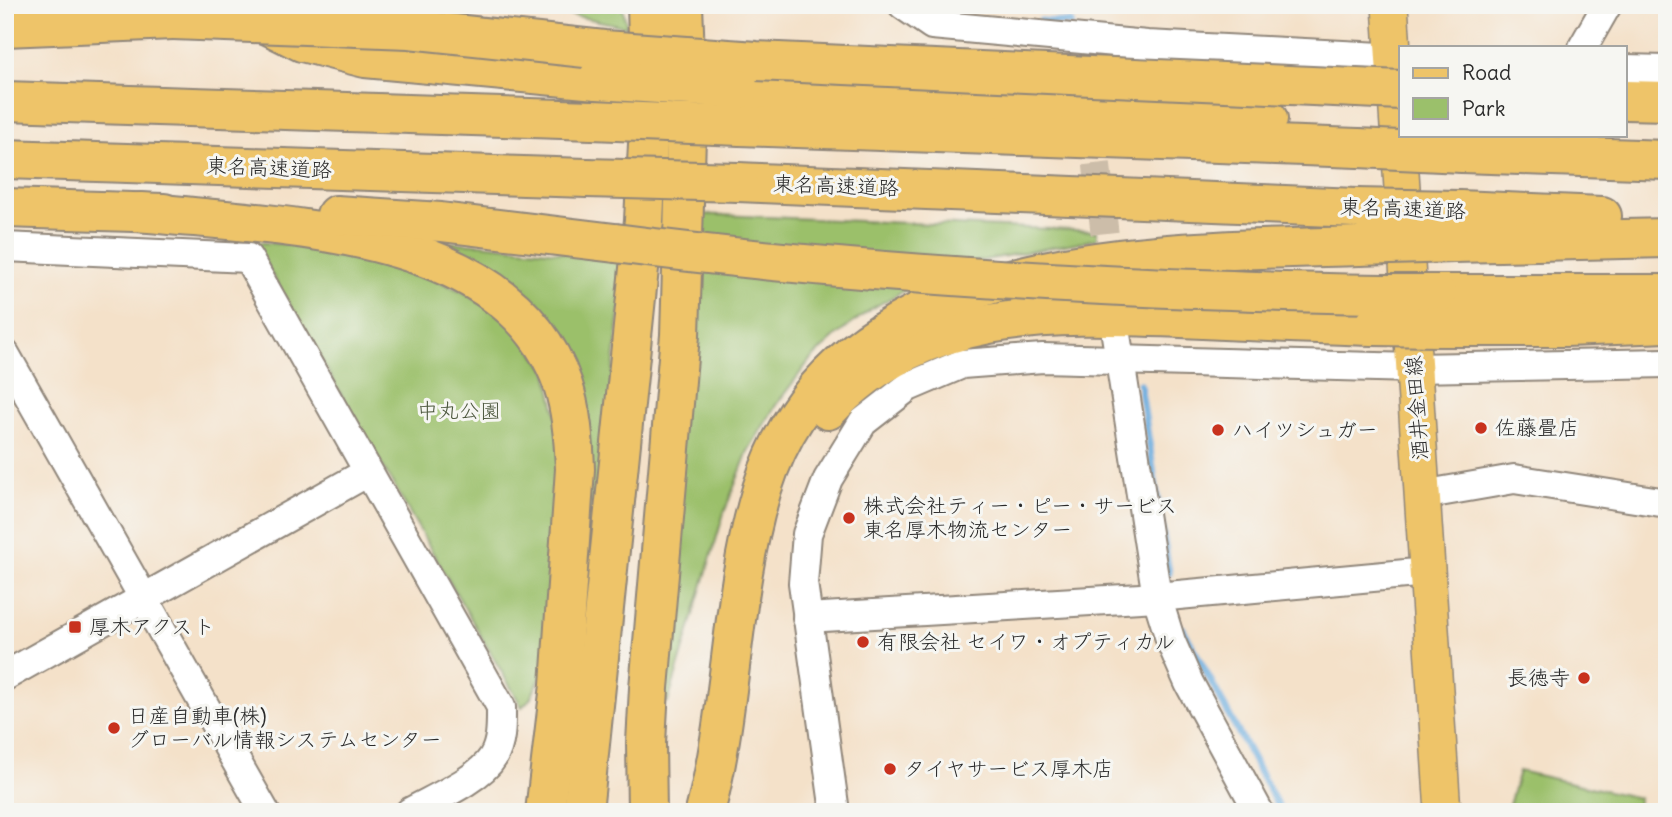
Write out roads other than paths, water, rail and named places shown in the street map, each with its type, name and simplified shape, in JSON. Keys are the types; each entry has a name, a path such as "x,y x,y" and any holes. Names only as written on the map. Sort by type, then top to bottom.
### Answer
{"highway":[{"path":"235,5 302,42 355,55 439,66 745,92 1356,136 1462,153 1667,160"},
{"path":"451,5 631,44 745,92"},
{"path":"647,812 646,743 649,688 680,335 687,104 683,5"},
{"path":"583,812 644,220 650,106 646,12"},
{"path":"5,27 173,20 409,29 604,50 745,92"},
{"path":"5,101 592,120 745,92 1398,68"},
{"path":"1626,100 1667,101"},
{"path":"1356,136 1399,127"},
{"path":"1544,136 1667,144"},
{"name":"東名高速道路","path":"5,159 738,181 1356,208 1456,227 1667,218"},
{"path":"5,208 375,217 441,222 819,266 1045,283 1347,295 1439,311 1565,327 1667,323"},
{"path":"140,212 310,230 385,245 446,266 499,297 521,315 539,337 553,360 563,385 574,439 574,499 560,685 545,812"},
{"path":"705,812 729,685 746,553 759,497 775,455 790,425 829,373 853,351 903,319 984,286 1057,269 1184,253 1359,246 1456,227 1667,238"},
{"path":"739,603 750,555 764,514 779,481 802,442 815,424 860,379 913,347 973,327 1036,317 1140,317 1374,326 1439,311 1667,293"},
{"path":"560,685 575,812"},
{"path":"727,812 729,685"}],"main road":[{"name":"酒井金田線","path":"1390,5 1399,87"},
{"name":"酒井金田線","path":"1402,136 1443,812"}],"street":[{"path":"903,5 932,25 1398,68"},
{"path":"1584,46 1607,5"},
{"path":"1084,38 1087,67"},
{"path":"1626,69 1667,70"},
{"path":"5,247 248,258 502,707 500,736 493,757 478,773 410,812"},
{"path":"1118,348 1157,597 1171,642 1189,683 1259,812"},
{"path":"835,812 803,583 807,534 828,479 863,422 908,387 962,364 1043,358 1118,348 1414,368 1667,363"},
{"path":"5,354 265,812"},
{"path":"5,677 368,472"},
{"path":"1422,495 1514,479 1667,503"},
{"path":"807,618 1157,597 1427,572"}],"waterway":[{"path":"1041,21 1071,23"},
{"path":"1140,384 1169,573"},
{"path":"1183,629 1281,812"}],"tunnel":[{"path":"1092,122 1110,280"}],"place":[{"name":"佐藤畳店","path":"1481,428"},
{"name":"ハイツシュガー","path":"1218,430"},
{"name":"株式会社ティー・ピー・サービス 東名厚木物流センター","path":"849,518"},
{"name":"厚木アクスト","path":"75,627"},
{"name":"有限会社 セイワ・オプティカル","path":"863,642"},
{"name":"長徳寺","path":"1584,678"},
{"name":"日産自動車(株) グローバル情報システムセンター","path":"114,728"},
{"name":"タイヤサービス厚木店","path":"890,769"}],"park label":[{"name":"中丸公園","path":"459,411"}]}
